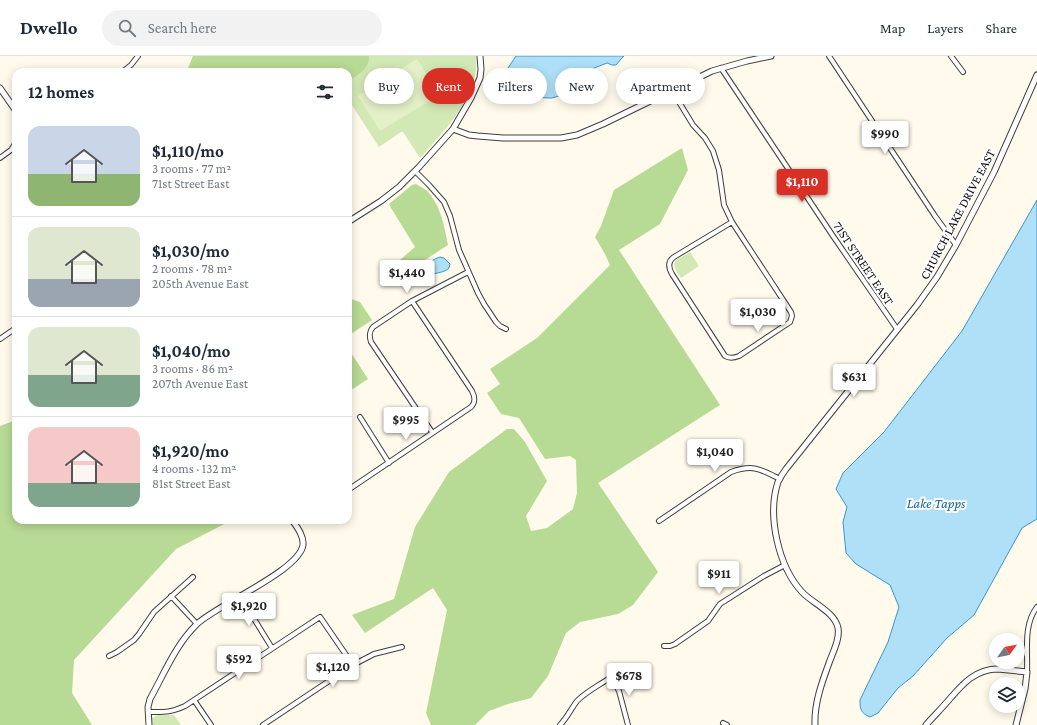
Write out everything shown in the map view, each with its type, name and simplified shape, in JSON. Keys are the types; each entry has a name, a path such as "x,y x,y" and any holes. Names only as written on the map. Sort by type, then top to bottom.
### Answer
{"street":[{"path":"127,68 138,56"},
{"path":"352,219 391,194 415,171 454,129 480,78 480,56"},
{"path":"705,74 721,68 771,56"},
{"path":"829,56 935,216 956,245"},
{"path":"951,56 963,72"},
{"name":"71ST STREET EAST","path":"721,68 897,329"},
{"name":"CHURCH LAKE DRIVE EAST","path":"815,725 816,708 820,689 835,645 838,634 838,626 829,614 803,593 791,577 785,565 778,543 774,520 776,492 780,479 786,469 914,309 937,277 956,245 994,172 1037,75"},
{"path":"0,88 12,105"},
{"path":"454,129 469,135 478,136 515,138 568,137 585,132 643,104"},
{"path":"681,104 713,152 719,170 724,205 732,222 788,306 792,316 790,322 739,356 730,358 725,356 672,274 669,269 669,265 671,259 732,222"},
{"path":"0,158 12,148"},
{"path":"415,171 444,202 450,216 459,250 468,272 484,304 496,322 506,329"},
{"path":"432,432 371,342 369,332 373,327 412,300 468,272"},
{"path":"352,487 471,407 475,399 472,392 412,300"},
{"path":"0,339 12,331"},
{"path":"360,417 389,463"},
{"path":"659,521 731,472 755,468 780,479"},
{"path":"149,725 148,712 150,700 172,658 185,638 197,624 209,615 275,575 290,564 302,550 303,541 294,524"},
{"path":"664,646 675,644 708,621 720,604 764,576 785,565"},
{"path":"109,656 134,640 154,612 193,577"},
{"path":"171,596 197,624"},
{"path":"240,596 272,648"},
{"path":"1016,725 1025,688 1030,619 1037,607"},
{"path":"148,712 168,712 185,706 320,617 353,665"},
{"path":"264,725 353,665 374,654 402,647"},
{"path":"926,725 964,682 977,674 994,669 1027,672"},
{"path":"560,725 583,696 611,677 619,691 628,725"},
{"path":"194,700 211,725"}],"green space":[{"path":"193,56 369,56 369,61 365,68 352,79 352,68 188,68"},
{"path":"320,56 476,56 475,75 475,68 422,68 422,104 463,104 449,124 420,158 403,132 379,147 352,105 352,68 341,68"},
{"path":"417,59 423,68 422,104 424,104 380,131 358,96 364,92 364,104 414,104 414,68 403,68"},
{"path":"682,148 688,170 660,224 619,250 720,405 598,483 658,572 633,605 618,614 580,622 566,633 548,676 531,698 489,711 475,725 431,725 426,713 447,610 433,588 365,633 352,615 394,599 415,527 449,472 507,429 514,429 525,442 547,481 526,516 531,531 547,528 573,509 577,493 576,460 570,456 545,459 519,418 501,414 487,393 500,384 490,369 537,338 610,265 595,237 601,226 614,190"},
{"path":"416,184 426,190 435,202 441,216 448,245 391,282 393,266 415,247 389,204 412,185"},
{"path":"690,252 699,266 681,278 676,269 676,260"},
{"path":"352,299 360,302 372,320 352,333"},
{"path":"352,354 368,379 352,389"},
{"path":"12,422 12,524 224,524 176,549 74,660 72,693 92,725 0,725 0,426"},
{"path":"158,715 174,715 181,725 153,725 152,718"}],"water":[{"path":"516,56 624,56 616,65 607,63 594,68 555,68 555,97 552,98 547,98 547,68 508,68"},
{"name":"Lake Tapps","path":"1037,200 1037,519 1022,528 974,615 947,638 913,676 898,688 878,713 870,717 862,711 860,700 888,642 899,607 890,585 856,564 846,553 843,522 847,507 836,489 843,473 884,432 962,331"},
{"path":"440,257 444,258 450,264 447,270 431,275 432,277 409,287 404,286 403,278"}]}
